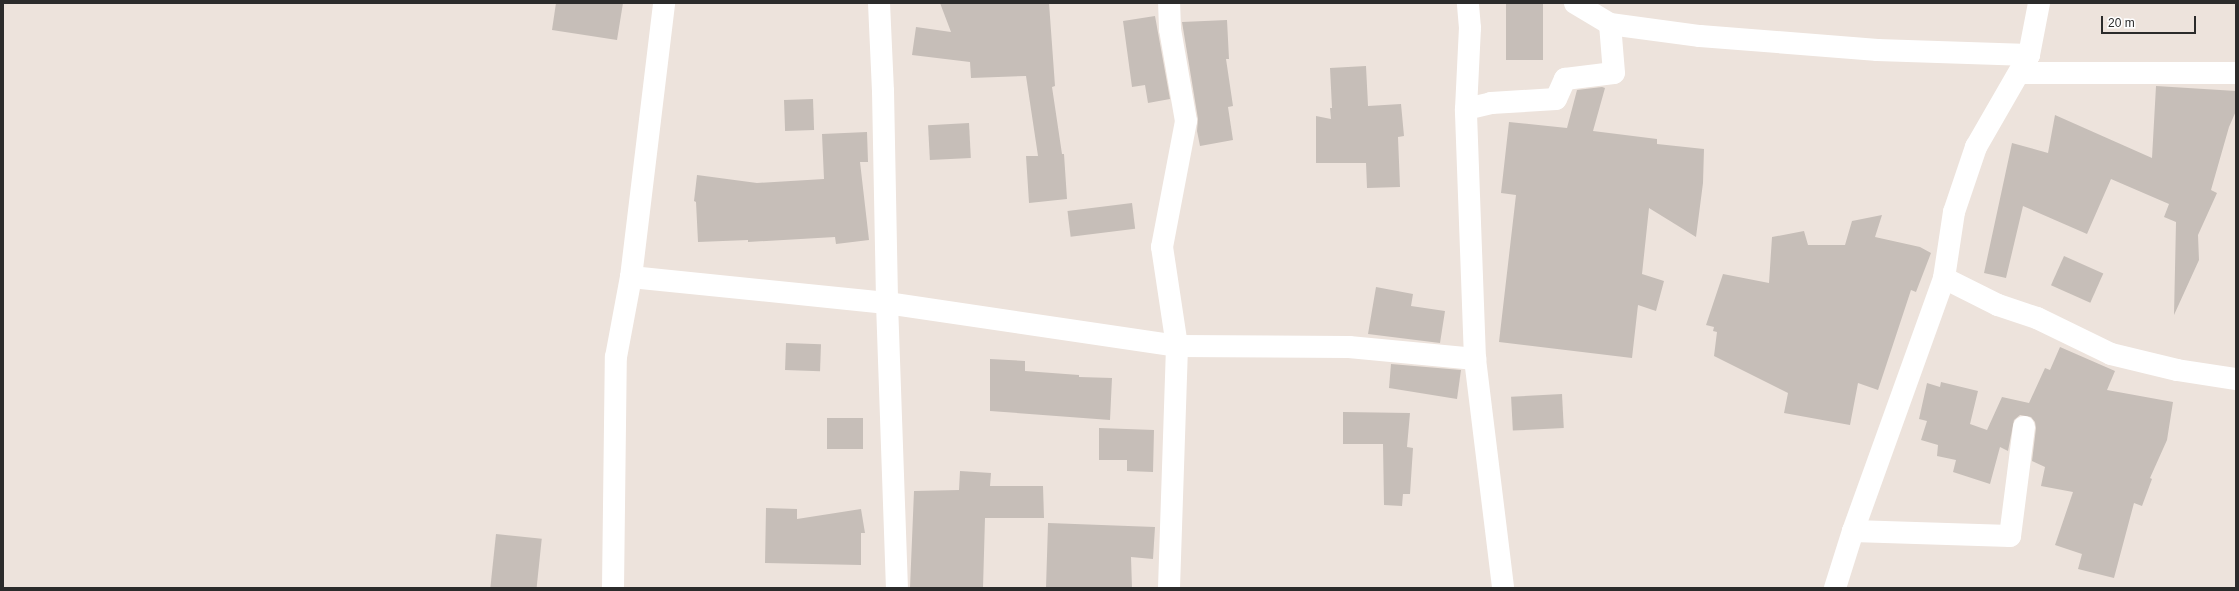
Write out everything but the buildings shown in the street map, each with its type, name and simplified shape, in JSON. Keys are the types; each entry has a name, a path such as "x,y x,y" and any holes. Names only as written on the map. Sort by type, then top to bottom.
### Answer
{"street":[{"path":"613,588 616,357 631,277 664,3"},
{"path":"879,3 883,91 887,303 897,588"},
{"path":"1169,3 1170,29 1186,121 1162,247 1177,346 1169,588"},
{"path":"1468,3 1470,28 1466,110 1475,359 1503,588"},
{"path":"1575,3 1610,24 1700,36 1877,50 2025,64 2236,73"},
{"path":"1835,588 1853,531 1944,278 1954,212 1976,147 2025,64 2039,3"},
{"path":"1466,110 1491,103 1556,99 1565,79 1614,73 1610,24"},
{"path":"631,277 887,303 1177,346 1349,347 1475,359"},
{"path":"1944,278 1998,305 2037,318 2111,354 2178,370 2236,379"},
{"path":"1853,531 2010,536 2024,427"}]}
